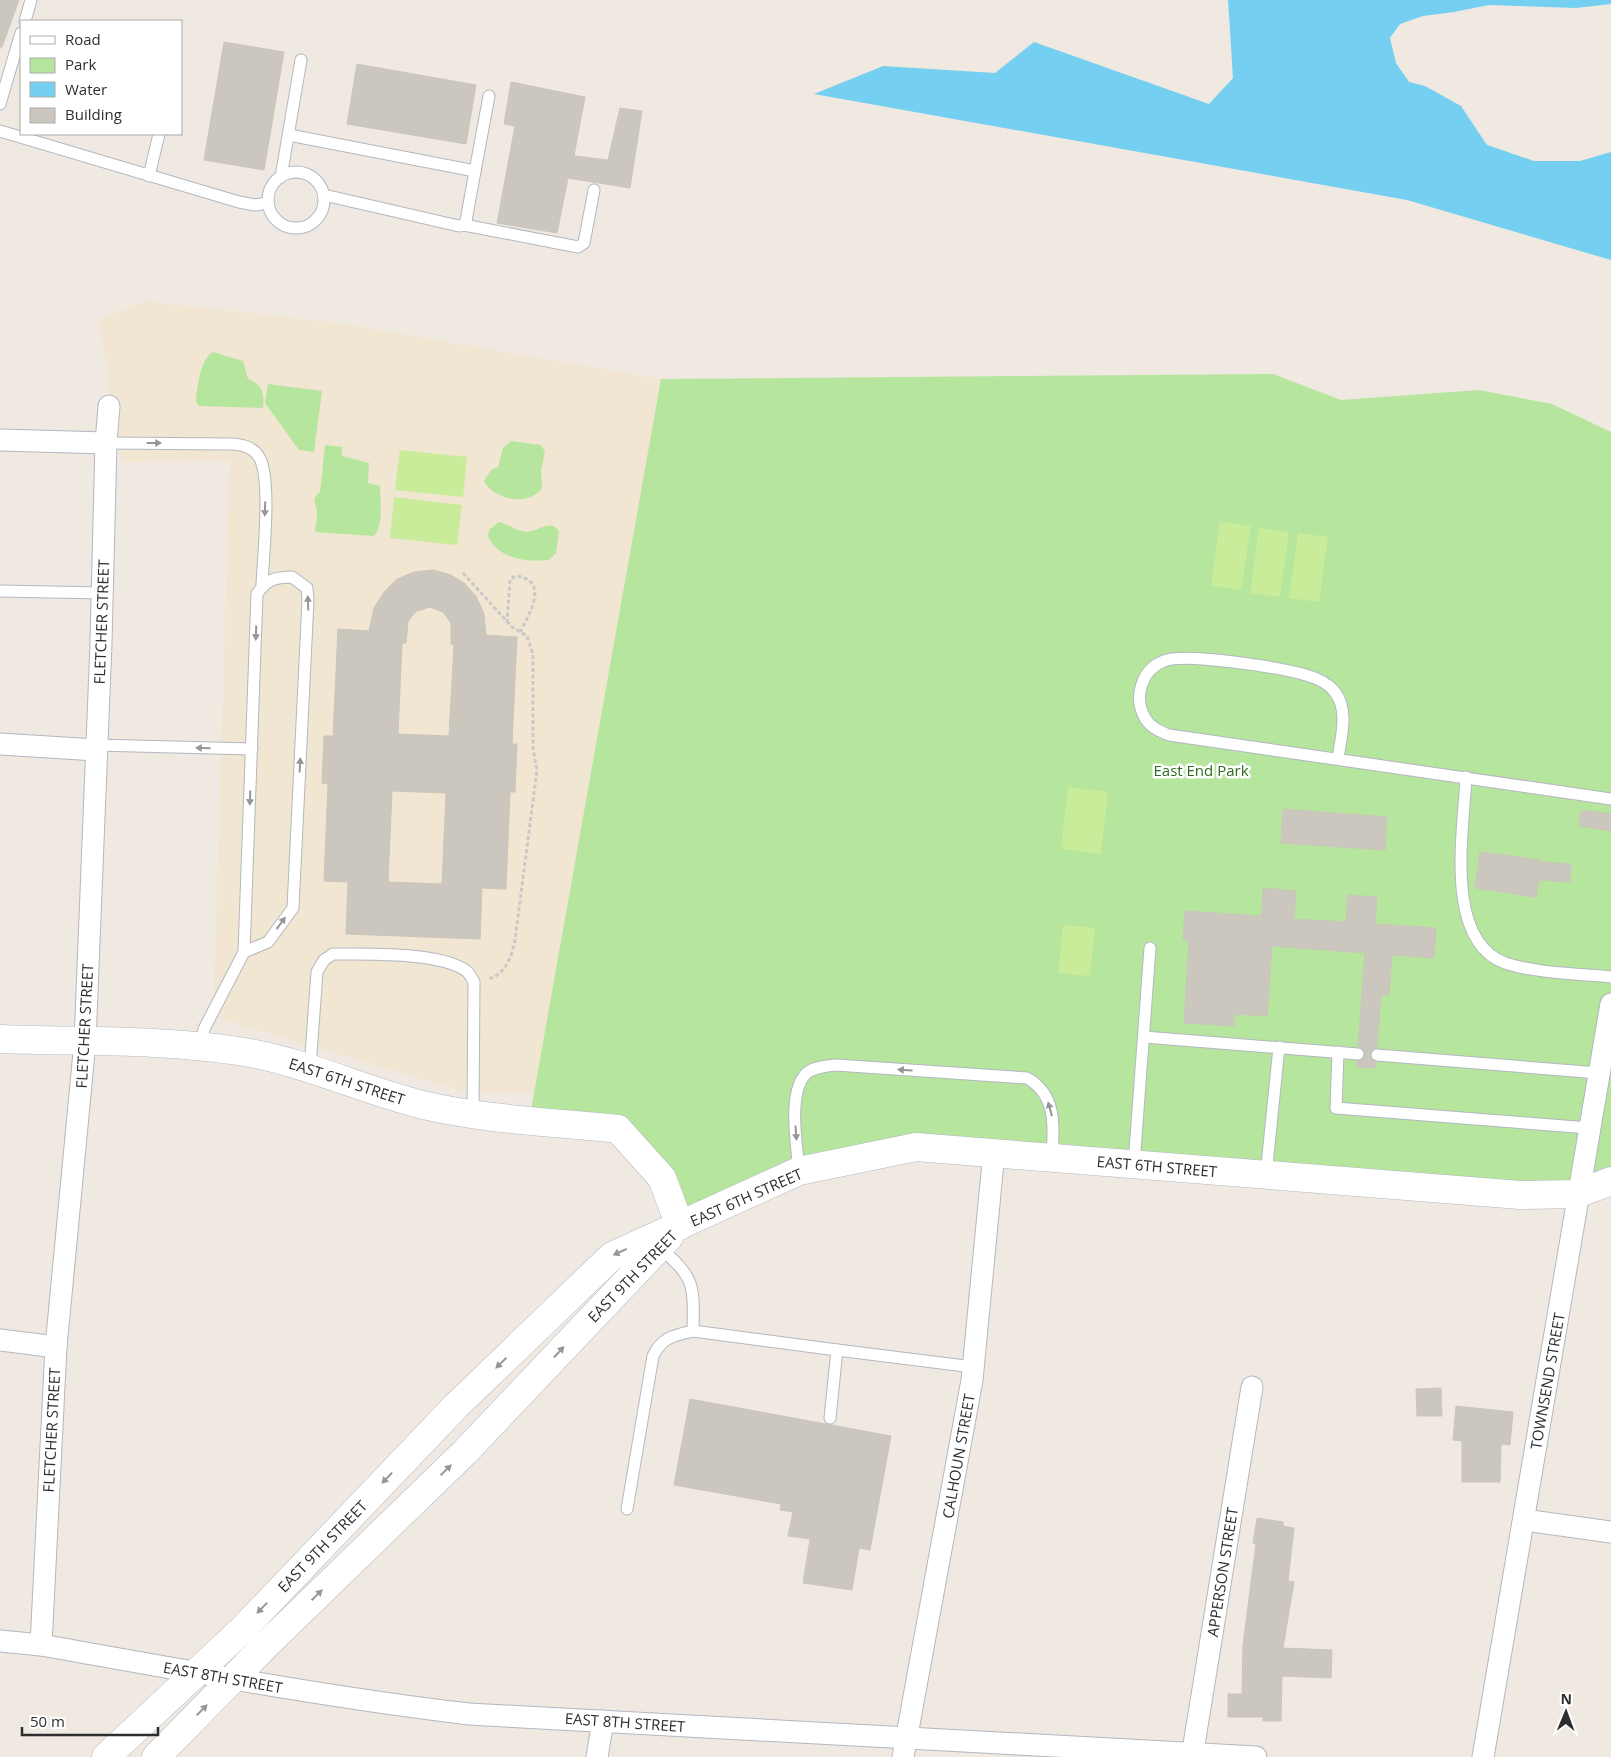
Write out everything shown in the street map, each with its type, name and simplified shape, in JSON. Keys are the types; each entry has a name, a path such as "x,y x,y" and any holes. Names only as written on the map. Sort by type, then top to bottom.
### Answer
{"main road":[{"name":"EAST 6TH STREET","path":"0,1039 201,1047 256,1054 310,1068 378,1092 423,1105 473,1114 618,1129 662,1178 680,1226 799,1171 916,1148 994,1152 1520,1195 1577,1194 1611,1181"},
{"name":"EAST 9TH STREET","path":"156,1757 465,1452 680,1226"},
{"name":"EAST 9TH STREET","path":"106,1757 243,1629 456,1406 612,1256 680,1226"}],"street":[{"name":"FLETCHER STREET","path":"41,1646 56,1347 84,1042 103,594 106,443 109,406"},
{"path":"0,440 106,443"},
{"path":"0,744 96,748"},
{"name":"TOWNSEND STREET","path":"1483,1757 1577,1194 1611,1004"},
{"name":"CALHOUN STREET","path":"904,1747 973,1367 994,1152"},
{"path":"0,1340 56,1347"},
{"name":"APPERSON STREET","path":"1193,1755 1252,1387"},
{"path":"1524,1520 1611,1532"},
{"name":"EAST 8TH STREET","path":"0,1641 41,1646 402,1706 469,1714 603,1721 904,1747 1256,1757"},
{"path":"597,1757 603,1721"}],"lane":[{"path":"25,20 31,0"},
{"path":"0,104 20,36"},
{"path":"281,177 301,60"},
{"path":"464,225 490,96"},
{"path":"0,131 239,202 268,203"},
{"path":"149,176 159,135"},
{"path":"289,135 475,171"},
{"path":"290,173 309,175 317,181 324,195 323,208 319,217 303,228 284,226 276,220 268,203 271,188 281,177 290,173"},
{"path":"324,195 459,226 464,225 578,247 584,243 594,190"},
{"path":"106,443 232,444 246,446 258,455 266,476 262,585 257,594 244,952 204,1029 201,1047"},
{"path":"244,952 268,942 292,908 304,703 307,588 292,577 271,579 262,585"},
{"path":"0,591 103,594"},
{"path":"1338,758 1342,728 1340,702 1335,692 1324,682 1282,669 1175,658 1154,665 1144,677 1140,690 1140,704 1144,718 1154,729 1169,735 1611,799"},
{"path":"96,748 252,749"},
{"path":"1466,777 1461,878 1468,923 1474,937 1483,950 1504,962 1523,967 1611,977"},
{"path":"1134,1164 1150,948"},
{"path":"310,1068 317,972 324,960 333,954 408,956 443,962 466,970 474,982 473,1114"},
{"path":"1144,1037 1358,1054"},
{"path":"1266,1175 1279,1048"},
{"path":"1338,1052 1336,1108 1589,1128"},
{"path":"1377,1055 1599,1073"},
{"path":"799,1171 795,1114 797,1091 805,1074 820,1067 836,1065 1027,1078 1036,1084 1046,1095 1051,1107 1054,1126 1052,1157"},
{"path":"659,1247 681,1266 689,1278 693,1292 693,1331"},
{"path":"627,1509 654,1356 661,1342 671,1336 693,1331 973,1367"},
{"path":"830,1418 837,1350"}],"path":[{"path":"464,573 507,622 527,636 533,654 532,748 537,770 511,959 494,978 474,982"},
{"path":"507,622 510,580 515,576 526,577 533,583 535,595 531,612 520,632"}],"shaded area":[{"path":"144,301 338,323 661,379 534,1093 469,1093 213,1017 230,461 121,462 99,321"}],"green space":[{"path":"213,352 243,361 248,379 257,384 262,390 263,408 199,406 196,402 200,374 205,361"},
{"name":"East End Park","path":"1273,374 1341,400 1479,390 1552,404 1611,432 1611,1181 1577,1194 870,1157 680,1226 618,1129 529,1121 661,379"},
{"path":"268,384 322,391 314,452 299,450 265,403"},
{"path":"511,441 541,445 545,452 541,470 542,488 529,498 512,499 503,497 489,488 484,481 491,470 498,467 503,448"},
{"path":"325,445 342,447 342,456 369,463 368,483 380,486 380,519 374,536 315,532 317,512 314,500 320,492"},
{"path":"400,450 467,457 463,497 395,490"},
{"path":"394,497 462,505 457,545 390,538"},
{"path":"1220,521 1251,526 1241,590 1211,586"},
{"path":"499,522 526,532 548,526 555,527 559,531 556,553 549,560 541,561 523,560 506,555 493,544 488,536 489,530"},
{"path":"1259,528 1289,532 1280,597 1250,593"},
{"path":"1298,533 1328,537 1319,602 1289,598"},
{"path":"1068,787 1108,792 1101,854 1061,849"},
{"path":"1063,925 1095,928 1090,976 1058,973"}],"water":[{"path":"1228,0 1611,0 1611,4 1576,8 1489,5 1423,16 1400,24 1390,38 1396,63 1409,82 1425,86 1461,106 1487,145 1534,161 1580,161 1611,152 1611,260 1407,200 814,94 883,66 995,73 1034,42 1209,104 1233,78"}],"building":[{"path":"0,0 19,0 2,47 0,47"},
{"path":"224,42 284,52 264,170 204,160"},
{"path":"357,64 476,85 466,144 347,124"},
{"path":"511,82 585,97 574,156 608,160 620,108 642,111 630,188 568,178 557,233 497,223 515,126 504,124"},
{"path":"433,570 451,575 464,583 476,596 484,614 486,635 517,637 512,744 517,744 515,792 510,792 506,889 482,888 480,939 346,934 348,882 324,881 328,784 322,783 324,736 333,736 338,629 369,631 374,608 384,592 397,579 414,572","holes":["430,607 443,612 451,623 451,644 454,645 449,736 398,734 402,643 406,643 408,622 412,616 417,611","392,791 446,793 442,884 388,882"]},
{"path":"1283,809 1387,817 1385,850 1281,843"},
{"path":"1581,810 1611,814 1611,831 1579,826"},
{"path":"1480,852 1541,860 1541,862 1571,864 1570,882 1539,880 1536,897 1475,888"},
{"path":"1263,888 1296,891 1294,919 1346,922 1348,895 1377,897 1375,924 1436,928 1434,958 1392,955 1389,995 1381,995 1377,1048 1370,1054 1370,1059 1376,1062 1376,1068 1357,1067 1357,1061 1364,1059 1365,1054 1363,1048 1358,1046 1365,953 1272,946 1267,1016 1235,1014 1234,1026 1184,1023 1189,941 1183,940 1185,911 1262,916"},
{"path":"1441,1388 1442,1416 1417,1416 1416,1389"},
{"path":"690,1399 891,1436 870,1550 859,1548 852,1590 803,1583 810,1539 788,1536 793,1512 780,1510 781,1504 674,1485"},
{"path":"1456,1406 1513,1412 1510,1445 1501,1444 1500,1482 1462,1482 1462,1441 1453,1440"},
{"path":"1257,1518 1283,1522 1283,1526 1294,1528 1288,1581 1294,1582 1283,1648 1332,1650 1331,1678 1282,1676 1281,1721 1263,1721 1263,1717 1228,1717 1228,1694 1242,1694 1243,1645 1256,1544 1253,1543"}]}
